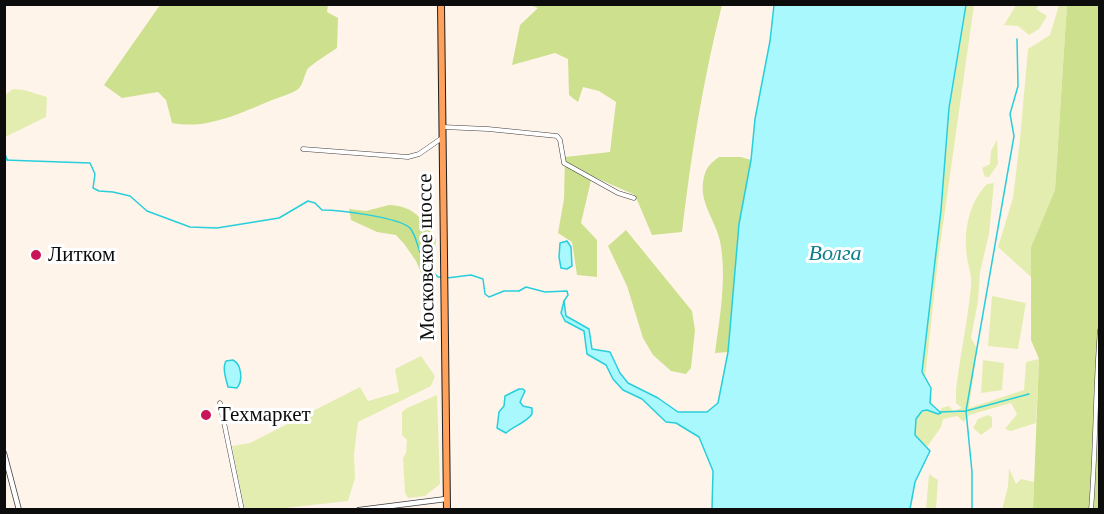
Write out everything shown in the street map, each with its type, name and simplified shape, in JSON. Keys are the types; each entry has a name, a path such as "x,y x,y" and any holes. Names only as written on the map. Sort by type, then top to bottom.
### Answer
{"main road":[{"name":"Московское шоссе","path":"441,4 447,510"}],"street":[{"path":"442,127 557,136 560,140 564,163 618,193 634,198"},
{"path":"303,149 408,158 419,154 442,137"},
{"path":"1091,510 1100,330"},
{"path":"220,403 242,510"},
{"path":"4,453 20,510"},
{"path":"359,510 446,498"}],"green space":[{"path":"160,5 328,5 327,12 338,18 337,48 307,70 301,86 292,93 212,122 186,125 172,123 166,100 158,92 122,98 104,85"},
{"path":"530,5 722,5 698,118 682,232 652,235 635,195 592,176 581,223 597,240 597,277 577,275 572,242 558,233 564,199 565,157 610,152 616,102 599,91 583,87 578,102 569,95 568,59 555,53 512,65 520,25 538,8"},
{"path":"966,5 974,5 938,260 925,378 922,372 941,210 949,108"},
{"path":"1016,5 1039,5 1036,9 1047,16 1039,29 1029,35 1018,26 1004,25"},
{"path":"1059,5 1067,5 1055,190 1031,247 1031,277 998,247 1013,198 1028,49 1050,35"},
{"path":"1067,5 1099,5 1099,509 1033,509 1039,359 1031,340 1031,247 1055,190"},
{"path":"13,89 47,97 46,117 5,137 5,95"},
{"path":"997,140 998,164 989,177 985,177 982,168 990,164 991,151"},
{"path":"719,157 741,157 751,160 739,224 728,352 715,353 723,268 720,241 706,205 703,190 706,171"},
{"path":"994,183 989,234 980,272 978,301 971,338 977,348 969,408 1024,390 1026,362 1039,359 1036,423 1011,431 1005,429 1017,414 1011,403 969,415 964,422 957,416 943,419 941,427 927,447 915,435 918,414 927,410 938,414 942,408 949,406 953,411 962,408 956,403 956,390 971,285 966,247 967,228 976,199 987,184"},
{"path":"389,205 405,208 417,215 436,238 432,284 427,287 416,261 396,235 377,232 351,220 349,209 366,211"},
{"path":"626,230 692,311 695,330 691,368 686,374 671,371 653,355 643,338 627,286 608,246"},
{"path":"992,296 1026,303 1018,349 988,346"},
{"path":"421,356 435,376 431,386 358,422 354,454 355,478 348,501 276,509 247,509 244,507 232,446 250,443 360,387 368,401 399,392 395,369"},
{"path":"983,360 1004,363 1002,390 981,393"},
{"path":"437,395 440,484 425,496 408,498 405,493 403,458 406,453 407,440 402,435 402,412"},
{"path":"988,415 992,417 992,427 981,435 973,428 978,419"},
{"path":"1009,468 1016,484 1021,479 1034,482 1033,509 1002,510 1008,486"},
{"path":"929,474 938,480 936,509 926,509"}],"water":[{"name":"Волга","path":"774,5 966,5 949,108 941,210 922,372 931,388 930,403 941,413 922,411 916,419 915,435 930,451 915,482 910,509 712,509 713,471 699,437 676,423 666,422 642,399 623,390 613,379 606,365 587,354 584,331 565,321 561,313 564,301 566,316 589,329 592,349 610,352 620,373 628,383 658,398 678,412 707,412 718,403 728,352 739,224"},
{"path":"567,241 571,247 572,266 567,269 561,268 559,257 560,243"},
{"path":"233,360 241,373 237,388 228,387 224,367 226,361"},
{"path":"519,389 525,391 520,402 523,406 532,408 532,414 527,420 506,433 497,428 499,412 504,406 505,396"}],"waterway":[{"path":"972,510 972,472 966,411 1014,136 1010,114 1018,86 1017,39"},
{"path":"4,152 7,159"},
{"path":"4,160 90,163 95,174 93,188 130,196 147,211 190,227 217,228 279,218 308,201 315,203 322,210 382,217 410,228 426,263 438,277 443,277"},
{"path":"447,278 471,275 483,279 485,294 489,297 504,291 519,291 526,287 545,292 567,291 568,295 564,301"},
{"path":"940,412 966,411 1029,394"}],"place":[{"name":"Литком","path":"36,255"},
{"name":"Техмаркет","path":"206,415"}]}
